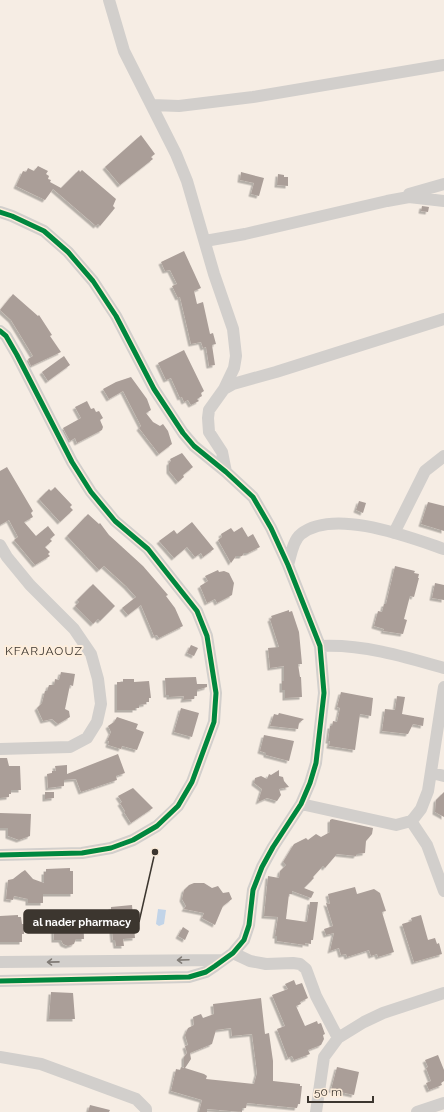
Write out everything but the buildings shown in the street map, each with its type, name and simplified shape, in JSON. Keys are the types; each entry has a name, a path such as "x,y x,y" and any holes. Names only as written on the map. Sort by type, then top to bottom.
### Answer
{"street":[{"path":"109,0 124,51 152,105 187,181 214,274 233,329 236,346 234,368 224,389 209,410 208,425 209,432 222,452 226,472"},
{"path":"152,105 179,106 254,97 444,65"},
{"path":"387,201 444,184"},
{"path":"205,241 268,229 409,197 444,201"},
{"path":"0,212 44,231 68,252 93,281 116,316 154,388 183,433 194,446 245,489 260,508 288,564 320,646 324,672 322,713 316,763 310,783 301,804 283,830 262,867 253,890 249,925 244,940 233,953 206,972 189,977 0,981"},
{"path":"224,389 233,384 283,370 444,319"},
{"path":"0,330 17,355 72,462 91,492 115,521 148,549 197,611 207,636 216,693 214,722 192,782 178,806 157,826 133,840 111,848 82,853 0,855"},
{"path":"394,533 425,471 444,456"},
{"path":"288,564 293,546 300,535 313,526 343,524 394,533 444,549"},
{"path":"0,545 3,562 30,585 74,628 91,654 98,679 101,704 96,722 87,738 70,747 0,749"},
{"path":"320,646 358,647 401,656 444,668"},
{"path":"301,804 396,825 411,821 421,809 428,791 432,773 444,687"},
{"path":"432,773 444,776"},
{"path":"411,821 418,834 427,845 444,891"},
{"path":"233,953 250,962 266,964 300,964 306,970 316,996 338,1038"},
{"path":"0,962 222,960"},
{"path":"316,1112 324,1057 338,1038 364,1022 383,1013 444,993"},
{"path":"0,1057 41,1064 136,1099 146,1109 146,1112"},
{"path":"417,1112 444,1103"}],"water":[{"path":"158,909 166,910 164,924 159,926 156,924"}],"cycle path":[{"path":"0,212 44,231 68,252 93,281 116,316 154,389 183,433 194,446 226,472 253,497 271,528 288,565 320,646 324,693 316,763 310,783 301,804 262,867 253,890 249,925 244,940 233,953 206,972 189,977 0,981"},
{"path":"0,331 6,336 17,355 72,462 91,492 115,521 148,549 197,611 207,636 216,693 214,722 192,782 178,806 157,826 133,840 111,848 82,853 0,855"}],"place":[{"name":"al nader pharmacy","path":"155,852"}],"district":[{"name":"KFARJAOUZ","path":"44,651"}]}
